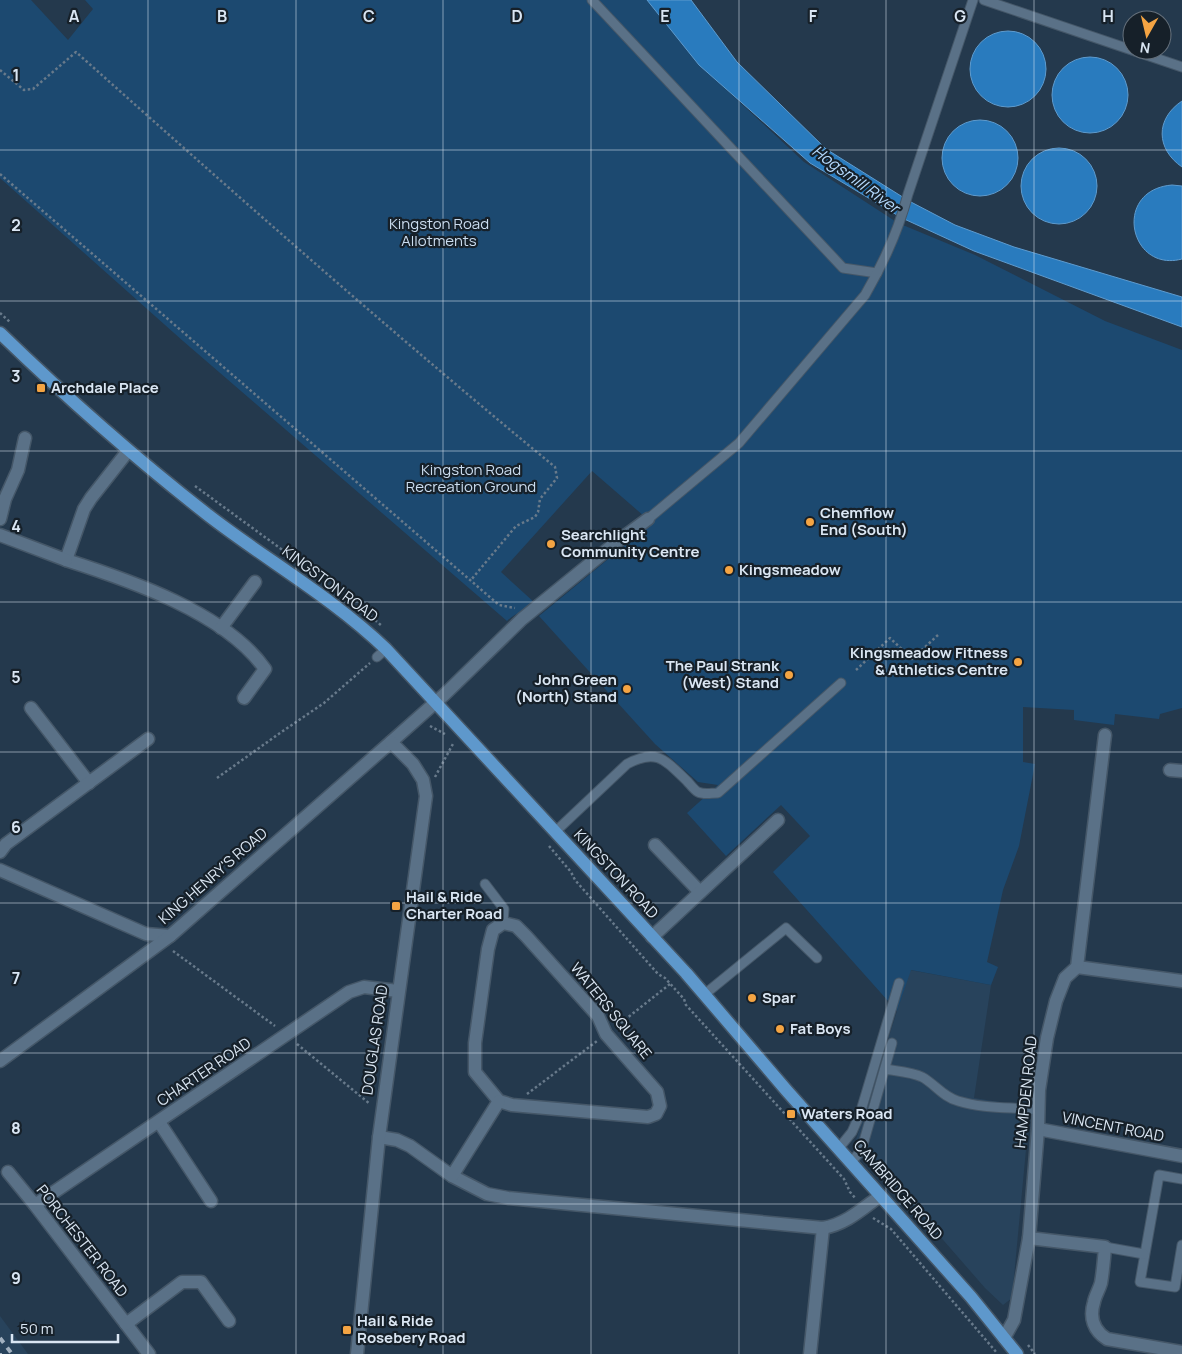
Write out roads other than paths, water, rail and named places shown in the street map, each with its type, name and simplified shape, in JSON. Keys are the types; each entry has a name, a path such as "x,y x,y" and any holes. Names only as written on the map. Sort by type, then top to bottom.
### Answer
{"main road":[{"name":"KINGSTON ROAD","path":"0,333 128,451 207,514 349,615 381,653 436,702 652,937"},
{"name":"CAMBRIDGE ROAD","path":"652,937 705,994 880,1196 971,1297 1017,1354"}],"street":[{"path":"0,519 4,499 18,470 25,438"},
{"path":"66,560 84,509 128,451"},
{"name":"KING HENRY'S ROAD","path":"0,1061 170,936 392,742 522,619 648,519"},
{"path":"0,535 66,560 111,574 185,605 221,628 257,658 265,669 244,698"},
{"path":"221,628 254,582"},
{"path":"31,708 89,783"},
{"path":"1105,735 1077,967 1182,981"},
{"path":"0,852 6,844 148,739"},
{"name":"DOUGLAS ROAD","path":"359,1354 379,1137 426,796 423,780 413,764 392,742"},
{"path":"652,937 778,820"},
{"path":"655,845 700,892"},
{"path":"0,870 146,934 170,936"},
{"path":"452,1176 499,1101 475,1072 475,1042 488,949 493,930 503,923"},
{"name":"WATERS SQUARE","path":"499,1101 512,1105 648,1117 656,1114 660,1106 657,1092 606,1034 598,1016 516,926 503,923"},
{"name":"HAMPDEN ROAD","path":"1004,1338 1014,1320 1028,1238 1040,1090 1047,1038 1056,1001 1065,978 1077,967"},
{"name":"CHARTER ROAD","path":"35,1205 350,992 364,987 398,991"},
{"path":"159,1122 211,1201"},
{"name":"VINCENT ROAD","path":"1038,1129 1182,1156"},
{"path":"379,1137 397,1140 410,1146 452,1176 487,1194 508,1198 823,1228 836,1226 880,1196"},
{"name":"PORCHESTER ROAD","path":"8,1172 149,1354"},
{"path":"810,1354 823,1228"},
{"path":"1028,1238 1105,1247 1101,1285 1093,1302 1092,1314 1094,1326 1099,1334 1108,1340 1182,1352"},
{"path":"126,1324 182,1282 191,1281 200,1282 229,1321"}],"lane":[{"path":"592,0 843,268 877,273"},
{"path":"648,519 739,443 865,295 877,273 902,214 973,0"},
{"path":"984,0 1182,67"},
{"path":"555,832 627,764 638,758 652,756 665,760 698,792 707,794 718,793 842,683"},
{"path":"485,884 504,909 503,923"},
{"path":"705,994 786,928 817,958"},
{"path":"839,1148 852,1132 860,1114 899,983"},
{"path":"851,1162 860,1152 864,1141 892,1043"},
{"path":"885,1069 924,1078 956,1101 978,1105 1039,1110"},
{"path":"1182,1179 1159,1175 1140,1282 1175,1287 1182,1245"},
{"path":"1105,1247 1144,1254"}],"water":[{"name":"Hogsmill River","path":"647,0 691,0 737,62 826,149 909,201 955,225 1014,247 1182,297 1182,327 974,251 902,218 810,163 699,65"},
{"path":"1008,31 1022,34 1035,42 1043,55 1046,69 1043,83 1035,96 1022,104 1008,107 994,104 981,96 973,83 970,69 973,55 981,42 994,34"},
{"path":"1090,57 1104,60 1117,68 1125,81 1128,95 1125,109 1117,122 1104,130 1090,133 1076,130 1063,122 1055,109 1052,95 1055,81 1063,68 1076,60"},
{"path":"1182,101 1182,167 1167,152 1162,134 1167,116"},
{"path":"980,120 994,123 1007,131 1015,144 1018,158 1015,172 1007,185 994,193 980,196 966,193 953,185 945,172 942,158 945,144 953,131 966,123"},
{"path":"1059,148 1073,151 1086,159 1094,172 1097,186 1094,200 1086,213 1073,221 1059,224 1045,221 1032,213 1024,200 1021,186 1024,172 1032,159 1045,151"},
{"path":"1172,185 1182,186 1182,259 1164,260 1150,254 1140,243 1135,229 1135,214 1141,201 1153,190"}],"railway":[{"path":"0,1338 12,1354"}],"place":[{"name":"Archdale Place","path":"41,388"},
{"name":"Chemflow End (South)","path":"810,522"},
{"name":"Searchlight Community Centre","path":"551,544"},
{"name":"Kingsmeadow","path":"729,570"},
{"name":"Kingsmeadow Fitness & Athletics Centre","path":"1018,662"},
{"name":"The Paul Strank (West) Stand","path":"789,675"},
{"name":"John Green (North) Stand","path":"627,689"},
{"name":"Hail & Ride Charter Road","path":"396,906"},
{"name":"Spar","path":"752,998"},
{"name":"Fat Boys","path":"780,1029"},
{"name":"Waters Road","path":"791,1114"},
{"name":"Hail & Ride Rosebery Road","path":"347,1330"}],"park label":[{"name":"Kingston Road Allotments","path":"439,232"},
{"name":"Kingston Road Recreation Ground","path":"471,478"}]}
